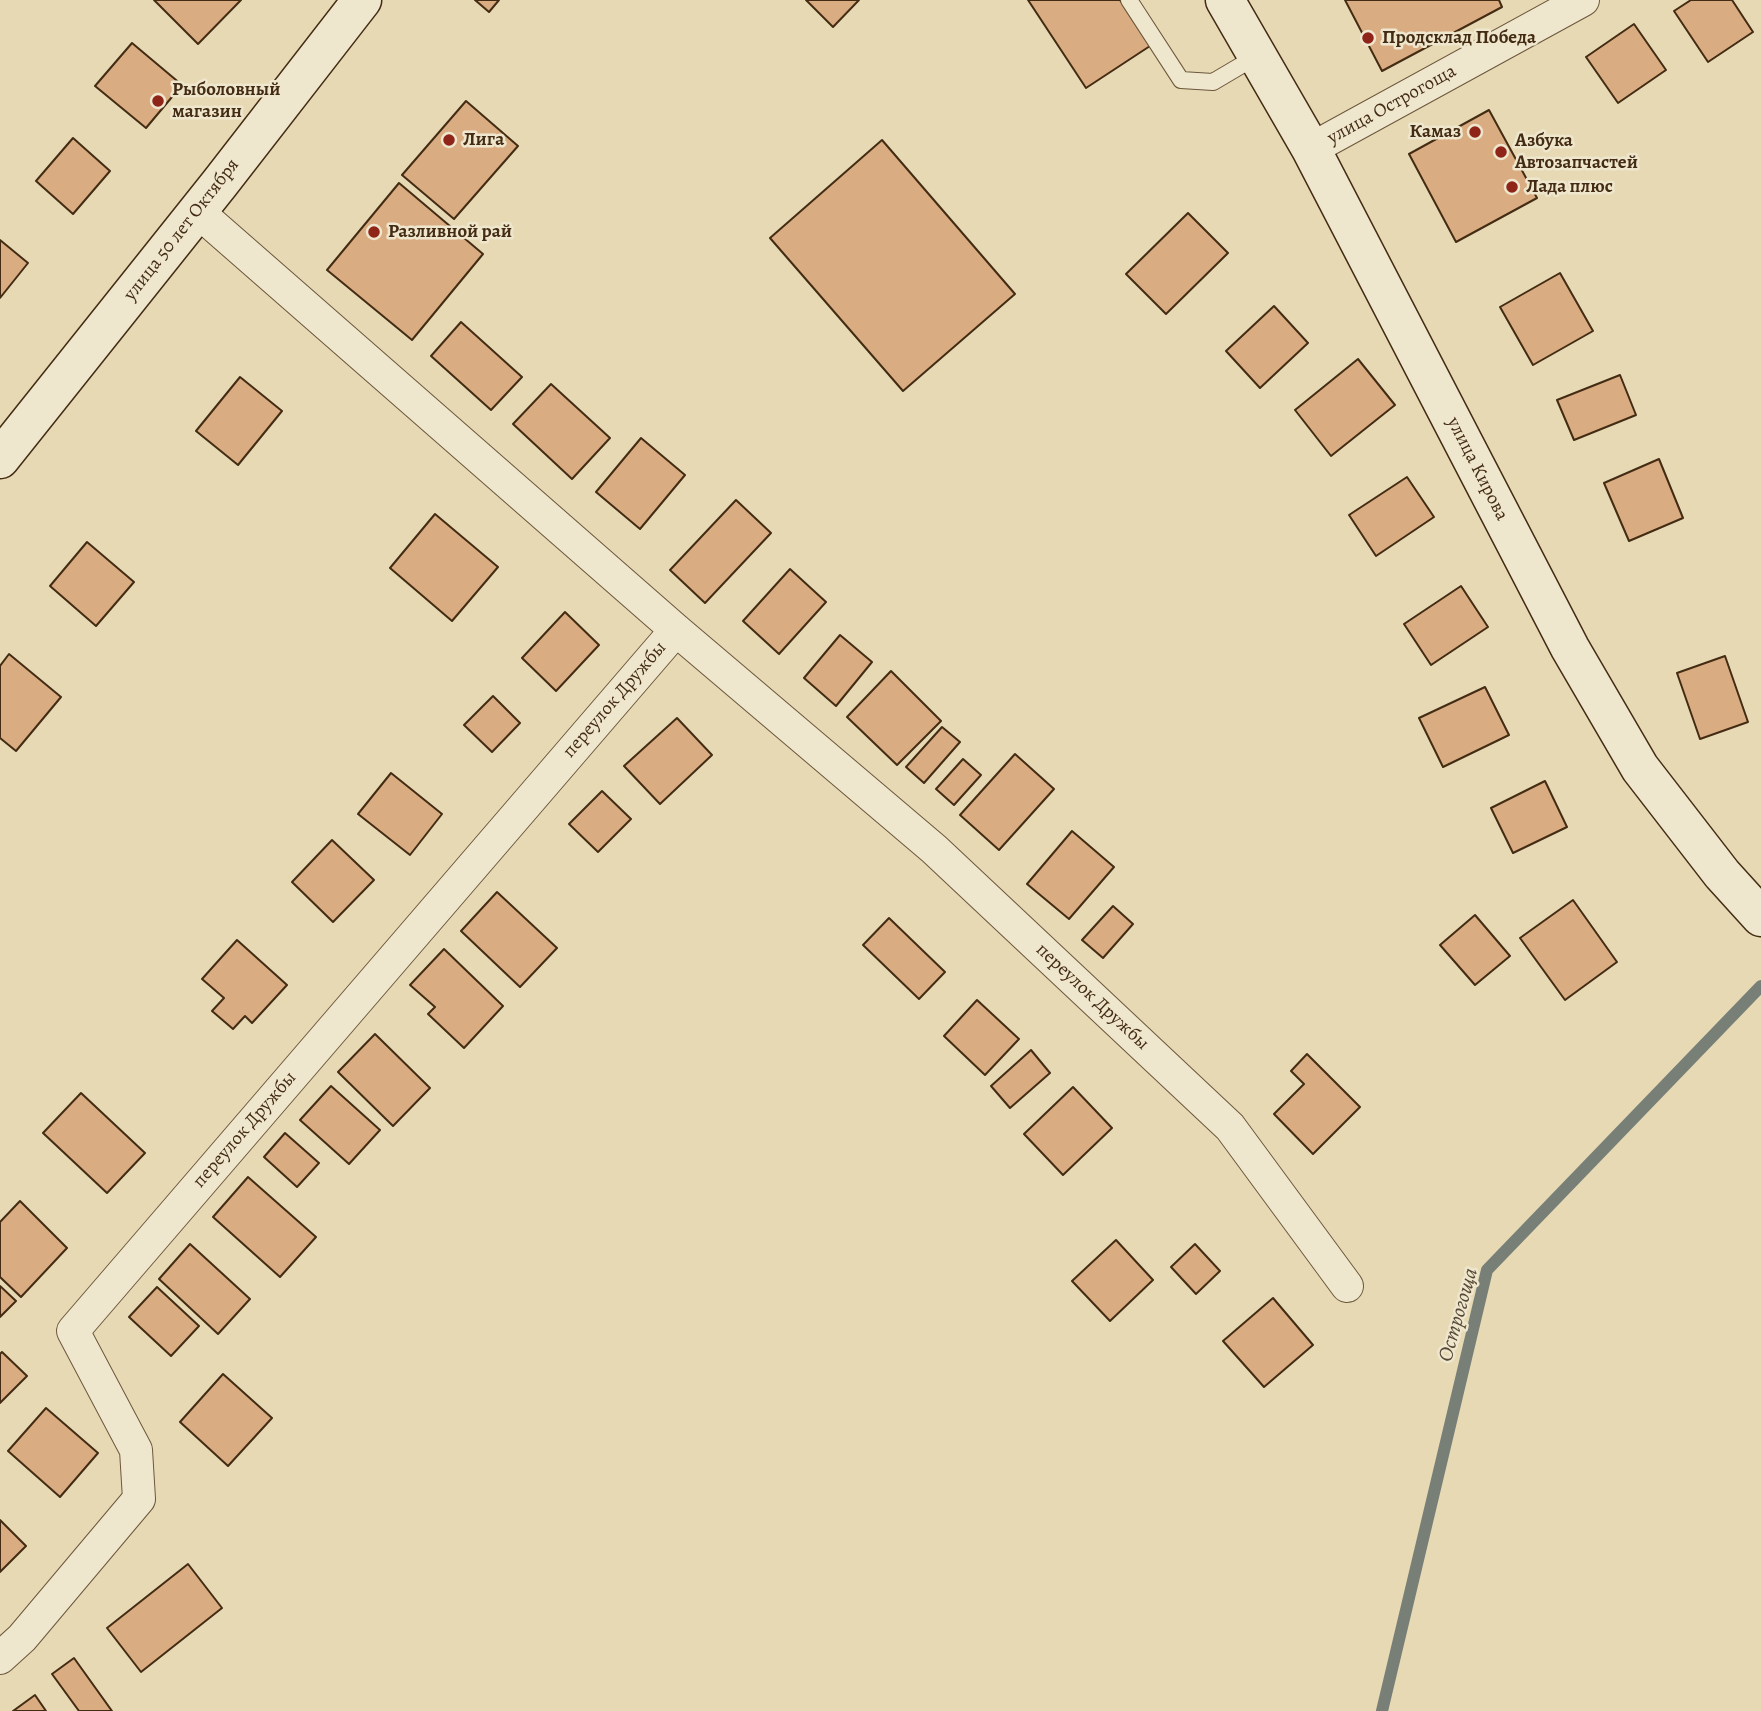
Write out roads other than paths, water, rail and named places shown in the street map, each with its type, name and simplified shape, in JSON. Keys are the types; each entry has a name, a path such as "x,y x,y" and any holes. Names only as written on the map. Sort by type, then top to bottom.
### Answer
{"main road":[{"name":"улица 50 лет Октября","path":"0,459 362,0"},
{"name":"улица Кирова","path":"1225,0 1311,149 1570,648 1640,768 1722,874 1761,917"}],"street":[{"name":"улица Острогоща","path":"1311,149 1583,0"},
{"name":"переулок Дружбы","path":"197,211 676,630 934,849 1230,1127 1347,1286"},
{"name":"переулок Дружбы","path":"0,1658 22,1638 139,1499 136,1450 73,1331 676,630"}],"lane":[{"path":"1129,0 1181,80 1213,82 1257,56"}],"waterway":[{"name":"Острогоща","path":"1382,1711 1487,1270 1761,986"}],"place":[{"name":"Продсклад Победа","path":"1368,38"},
{"name":"Рыболовный магазин","path":"158,101"},
{"name":"Камаз","path":"1475,132"},
{"name":"Лига","path":"449,140"},
{"name":"Азбука Автозапчастей","path":"1501,152"},
{"name":"Лада плюс","path":"1512,187"},
{"name":"Разливной рай","path":"374,232"}]}
